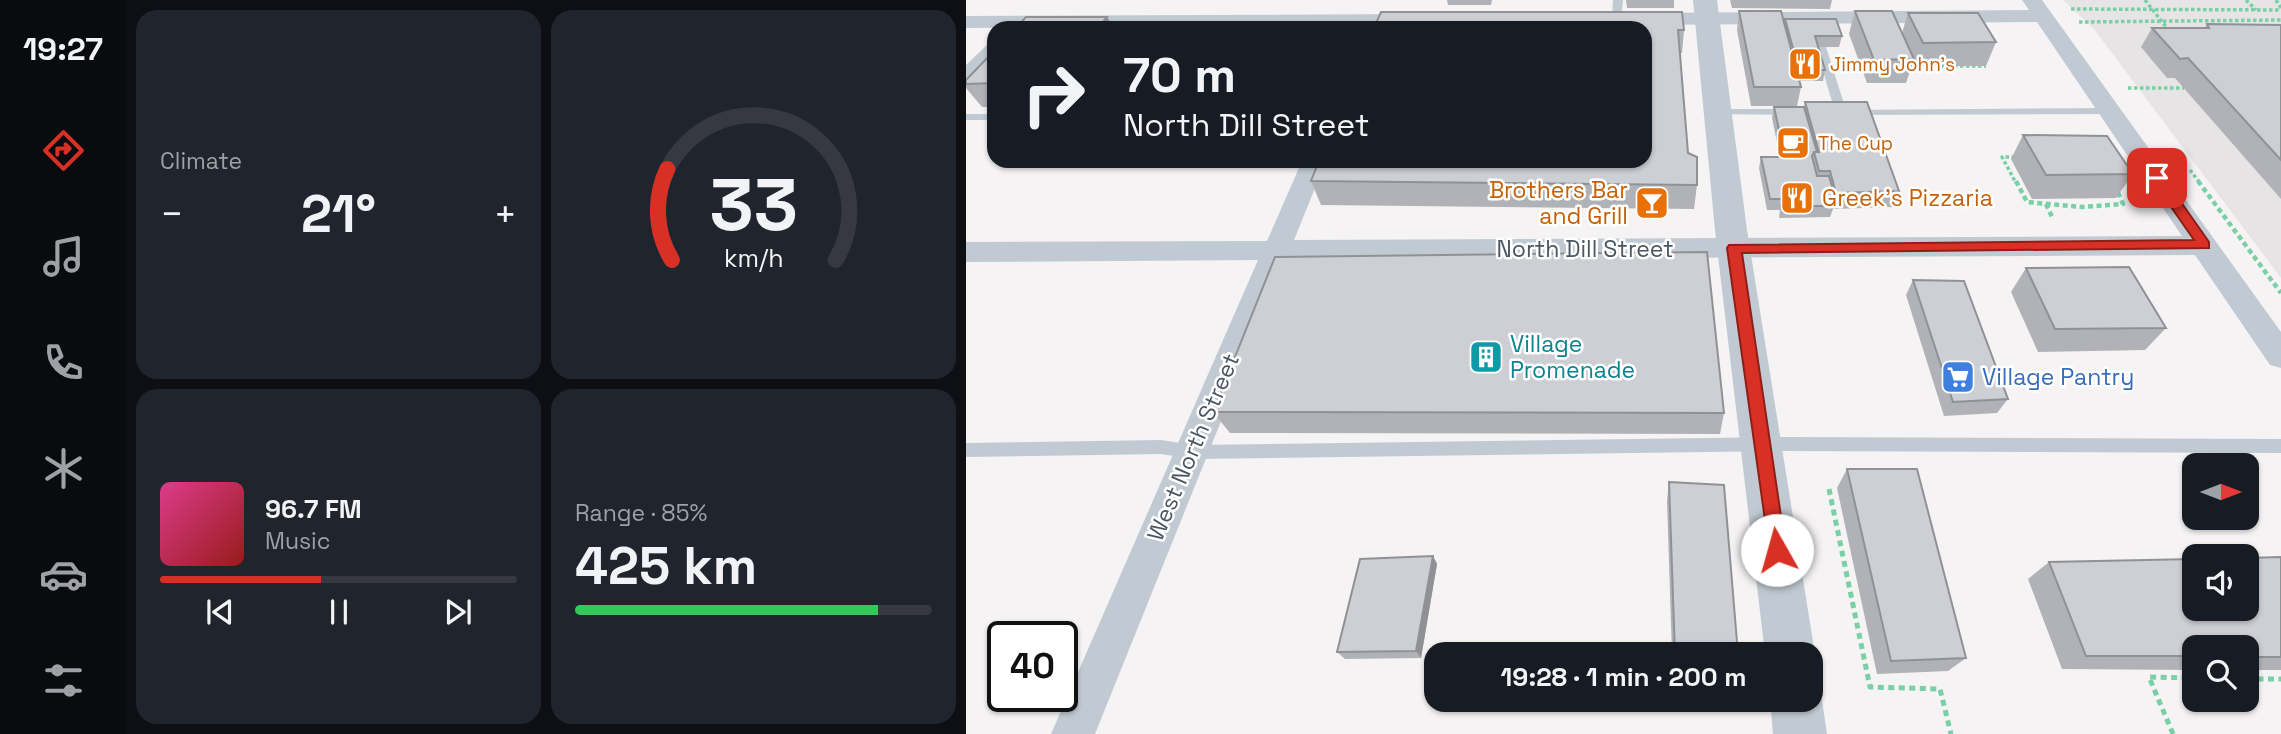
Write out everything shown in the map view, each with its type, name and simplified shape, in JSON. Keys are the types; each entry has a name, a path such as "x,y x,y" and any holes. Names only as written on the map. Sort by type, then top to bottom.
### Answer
{"street":[{"path":"1023,21 1043,0"},
{"path":"1368,21 1367,12 1373,0"},
{"path":"1613,13 1706,9 1814,24 2045,8 2110,111 2281,356"},
{"path":"1706,9 1734,248 1788,642"},
{"path":"1418,21 1435,20"},
{"path":"966,22 987,23"},
{"path":"966,77 987,56"},
{"name":"West North Street","path":"1073,734 1311,168"},
{"name":"North Dill Street","path":"966,253 2204,245"},
{"path":"1797,712 1800,734"}],"lane":[{"path":"1821,47 1836,112 2110,111"},
{"path":"1717,112 1809,112"},
{"path":"966,117 987,117"},
{"path":"966,450 1161,447 1192,452 1763,445 2281,446"}],"path":[{"path":"2145,0 2151,11 2178,41"},
{"path":"2246,0 2257,10"},
{"path":"2045,8 2085,11 2281,9 2276,0"},
{"path":"2204,10 2221,28"},
{"path":"2076,22 2281,20"},
{"path":"1938,66 1986,66"},
{"path":"2128,88 2184,88"},
{"path":"2015,156 2002,157 2027,202 2082,207 2123,204 2123,199 2112,183"},
{"path":"1829,488 1870,687 1940,689 1951,734"},
{"path":"2173,734 2149,677 2182,678"},
{"path":"2259,679 2281,679"}],"shaded area":[{"path":"2063,0 2281,0 2281,278 2094,29"}],"building":[{"path":"1739,11 1781,11 1801,87 1754,87"},
{"path":"1855,11 1892,11 1914,59 1874,60"},
{"path":"1381,12 1682,12 1684,30 1678,30 1688,153 1697,157 1697,185 1311,181 1316,168 1652,168 1652,21 1377,21"},
{"path":"1908,13 1978,13 1996,42 1923,43"},
{"path":"1026,17 1107,17 1104,21 1022,21"},
{"path":"1785,19 1836,19 1842,36 1815,36 1825,70 1799,70"},
{"path":"2207,24 2281,25 2281,160 2188,58 2180,59 2152,28 2209,28"},
{"path":"987,58 987,83 966,84 966,80"},
{"path":"1805,102 1867,102 1899,191 1836,193 1830,171 1819,171 1814,152 1819,152"},
{"path":"1774,107 1804,107 1817,152 1812,156 1817,176 1829,176 1835,197 1834,206 1781,206 1783,199 1770,199 1761,157 1785,157"},
{"path":"2023,135 2107,136 2133,174 2046,175"},
{"name":"Village Promenade","path":"1707,252 1724,413 1213,412 1275,257"},
{"path":"2129,267 2166,328 2055,329 2026,268"},
{"name":"Village Pantry","path":"1913,280 1964,281 2008,399 1953,402"},
{"path":"1847,469 1917,469 1966,658 1891,661"},
{"path":"1669,482 1724,485 1737,642 1675,642"},
{"path":"1433,556 1416,651 1337,652 1360,559"},
{"path":"2281,557 2281,657 2259,657 2259,635 2182,635 2182,656 2086,656 2049,562 2182,559 2182,621 2259,621 2259,558"}],"place":[{"name":"Jimmy John's","path":"1805,64"},
{"name":"The Cup","path":"1793,143"},
{"name":"Greek's Pizzaria","path":"1797,198"},
{"name":"Brothers Bar and Grill","path":"1652,203"},
{"name":"Village Promenade","path":"1486,357"},
{"name":"Village Pantry","path":"1958,377"}],"route":[{"path":"1777,550 1734,248 2204,245 2157,178"}]}
